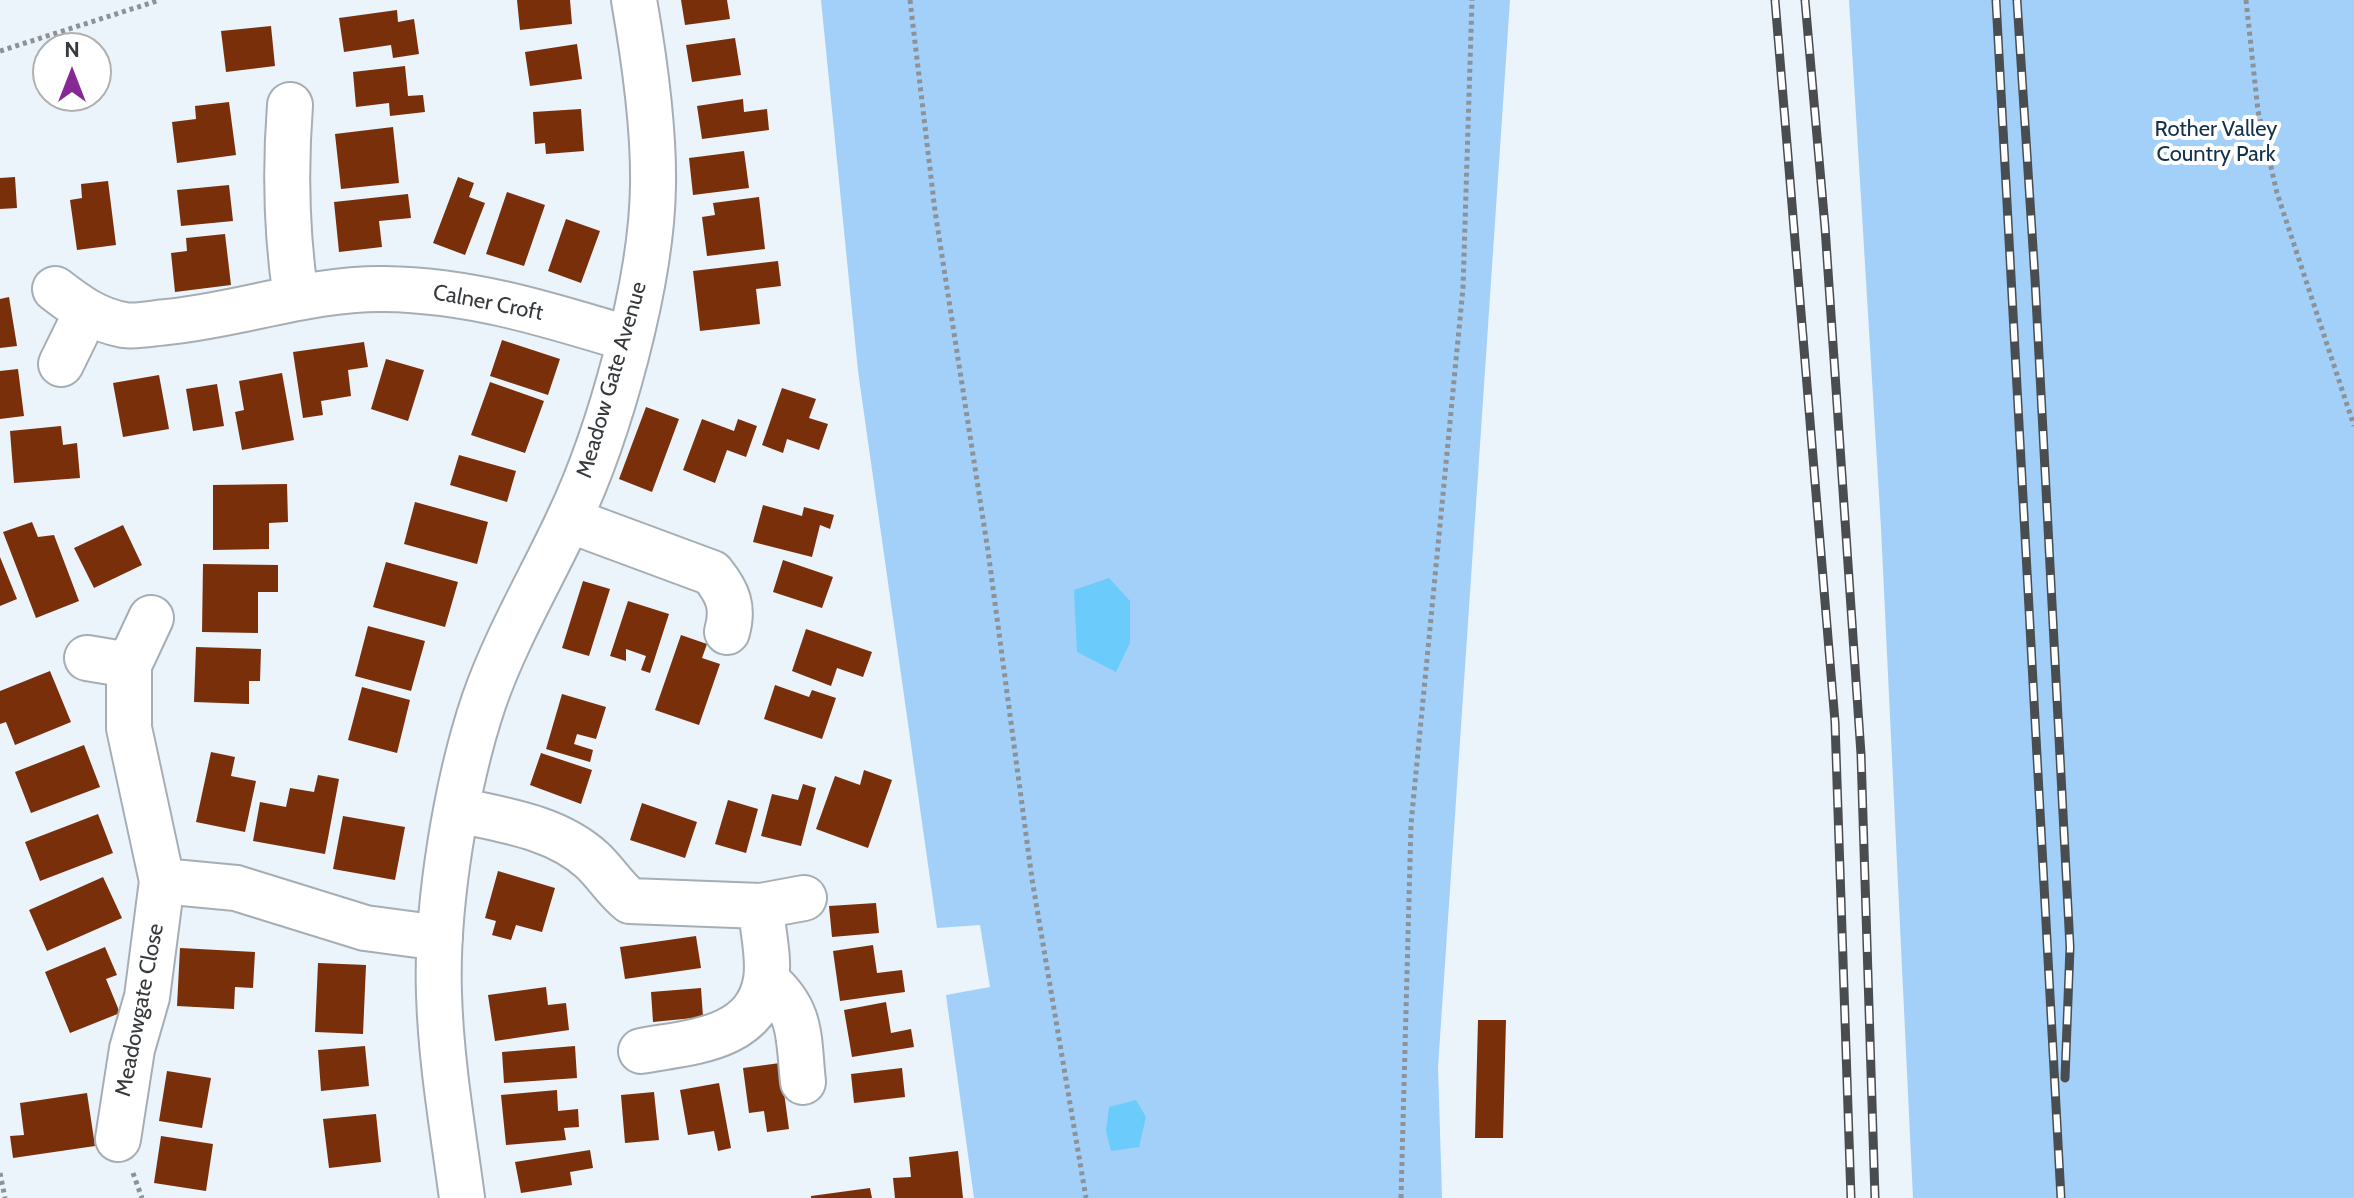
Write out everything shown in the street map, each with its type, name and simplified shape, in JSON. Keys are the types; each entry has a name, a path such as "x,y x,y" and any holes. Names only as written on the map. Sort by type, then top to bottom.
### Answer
{"street":[{"name":"Meadow Gate Avenue","path":"462,1198 441,1046 440,938 458,810 484,701 527,598 569,520 600,438 629,339 647,258 653,184 634,0"},
{"path":"290,105 285,167 286,233 296,297"},
{"name":"Calner Croft","path":"61,364 70,301 126,325 197,319 296,297 380,289 450,291 510,303 629,339"},
{"path":"569,520 718,556 731,616 727,632"},
{"name":"Meadowgate Close","path":"118,1139 132,1049 147,997 162,881 129,728 108,661 151,618"},
{"path":"458,810 532,827 561,839 592,860 630,901 761,906 804,898"},
{"path":"162,881 236,888 365,928 440,938"},
{"path":"641,1051 725,1036 744,1020 760,997 766,980 761,906"},
{"path":"766,980 787,999 792,1011 803,1082"}],"path":[{"path":"0,51 160,0"},
{"path":"910,0 935,211 986,536 1032,879 1086,1198"},
{"path":"1401,1198 1411,824 1463,288 1472,0"},
{"path":"2246,0 2258,111 2277,193 2354,426"},
{"path":"0,1173 5,1198"}],"green space":[{"path":"821,0 1510,0 1438,1067 1442,1198 974,1198 946,995 990,987 980,925 937,928 858,371"},
{"name":"Rother Valley Country Park","path":"1849,0 2354,0 2354,1198 1913,1198 1881,528"}],"shaded area":[{"path":"1109,578 1130,601 1130,643 1116,672 1077,652 1074,590"},
{"path":"1136,1100 1146,1117 1139,1147 1111,1151 1106,1131 1109,1107"}],"building":[{"path":"517,0 570,0 572,24 520,30"},
{"path":"681,0 727,0 730,19 685,25"},
{"path":"397,10 398,22 414,19 419,54 393,58 391,45 344,52 339,18"},
{"path":"271,26 275,66 226,72 221,31"},
{"path":"735,38 741,75 692,82 686,45"},
{"path":"577,44 582,79 530,86 525,52"},
{"path":"405,66 408,96 423,95 425,112 390,116 389,103 356,107 353,72"},
{"path":"743,99 744,112 767,109 769,130 702,139 697,106"},
{"path":"229,102 236,155 177,163 172,122 196,119 195,106"},
{"path":"581,109 584,151 546,154 545,143 535,144 533,112"},
{"path":"393,127 399,183 341,189 335,134"},
{"path":"744,151 749,188 693,195 689,158"},
{"path":"15,177 17,208 0,209 0,178"},
{"path":"458,177 474,183 469,197 485,203 465,255 433,243"},
{"path":"108,181 116,245 77,250 70,200 82,198 81,184"},
{"path":"229,185 233,221 181,226 177,190"},
{"path":"507,192 545,205 524,266 486,254"},
{"path":"408,194 411,218 379,221 382,247 339,252 334,202"},
{"path":"759,197 765,249 707,256 702,217 715,215 713,203"},
{"path":"566,219 600,231 581,283 548,271"},
{"path":"225,234 231,285 175,292 171,253 187,251 186,238"},
{"path":"778,261 781,286 756,289 760,324 700,331 693,271"},
{"path":"9,297 17,346 0,348 0,299"},
{"path":"502,340 560,359 548,395 490,376"},
{"path":"364,342 368,367 348,370 351,396 321,401 323,415 303,418 293,352"},
{"path":"386,359 424,370 408,421 371,409"},
{"path":"18,369 24,416 0,419 0,371"},
{"path":"282,373 294,440 242,450 235,412 244,410 239,381"},
{"path":"159,375 169,429 123,437 113,383"},
{"path":"490,382 544,401 525,453 471,435"},
{"path":"217,384 224,426 193,431 186,389"},
{"path":"782,388 816,399 809,418 828,424 819,450 787,439 783,453 762,445"},
{"path":"646,407 679,419 652,492 619,479"},
{"path":"702,419 734,431 738,419 757,426 746,457 727,450 715,483 683,470"},
{"path":"61,426 63,445 77,443 80,478 14,483 10,431"},
{"path":"459,455 516,471 507,502 450,485"},
{"path":"287,484 288,522 269,523 269,549 213,550 213,485"},
{"path":"415,502 488,522 477,564 404,544"},
{"path":"763,505 802,516 804,507 834,515 830,529 820,525 812,557 753,542"},
{"path":"32,522 38,537 54,535 79,601 36,618 3,532"},
{"path":"123,525 142,565 94,588 74,548"},
{"path":"0,557 17,599 0,606"},
{"path":"783,560 833,577 822,608 773,592"},
{"path":"386,562 458,582 445,627 373,607"},
{"path":"203,564 278,565 278,592 258,592 258,633 202,632"},
{"path":"583,581 610,589 589,656 562,648"},
{"path":"628,601 669,614 650,673 641,670 646,656 626,649 626,661 610,656"},
{"path":"368,626 425,641 411,691 355,676"},
{"path":"806,629 872,652 863,677 837,668 831,686 792,671"},
{"path":"681,635 707,644 702,658 720,664 699,725 655,710"},
{"path":"196,647 261,649 260,681 249,681 249,704 194,702"},
{"path":"50,671 71,722 15,745 6,722 0,724 0,691"},
{"path":"775,685 809,697 812,690 836,698 822,739 764,719"},
{"path":"362,687 410,700 397,753 348,740"},
{"path":"562,694 606,707 596,739 577,734 574,744 593,750 590,762 546,749"},
{"path":"84,745 100,787 31,813 15,772"},
{"path":"211,752 235,757 231,776 256,781 245,832 196,822"},
{"path":"541,753 592,770 581,804 530,785"},
{"path":"864,770 892,780 868,848 816,829 835,776 860,785"},
{"path":"318,775 339,779 325,854 253,841 260,802 286,807 290,788 314,792"},
{"path":"803,784 816,788 801,846 761,836 772,794 798,800"},
{"path":"728,800 758,809 746,853 715,844"},
{"path":"642,803 697,822 685,858 630,840"},
{"path":"98,814 113,853 40,881 25,842"},
{"path":"343,816 405,827 395,880 333,869"},
{"path":"498,871 555,888 542,932 516,925 511,940 492,935 496,921 485,918"},
{"path":"103,877 122,918 47,951 29,910"},
{"path":"876,903 879,933 832,937 829,906"},
{"path":"696,936 701,968 625,979 620,947"},
{"path":"873,945 877,973 902,970 905,992 840,1001 833,951"},
{"path":"105,947 117,975 106,979 120,1013 70,1033 45,972"},
{"path":"180,948 255,952 253,988 235,987 234,1009 177,1006"},
{"path":"318,963 366,965 363,1034 315,1032"},
{"path":"546,987 548,1005 566,1003 569,1030 495,1041 488,995"},
{"path":"701,988 703,1017 653,1022 651,992"},
{"path":"886,1002 891,1033 911,1029 914,1047 852,1057 844,1010"},
{"path":"1478,1020 1506,1020 1503,1138 1475,1138"},
{"path":"365,1046 369,1086 321,1091 318,1050"},
{"path":"575,1046 577,1078 504,1083 502,1052"},
{"path":"780,1063 789,1129 767,1132 764,1111 749,1113 743,1068"},
{"path":"902,1068 905,1097 854,1103 851,1074"},
{"path":"167,1071 211,1078 202,1128 159,1121"},
{"path":"719,1083 731,1148 718,1151 714,1131 688,1135 680,1090"},
{"path":"557,1090 558,1111 578,1109 579,1127 564,1128 566,1140 506,1145 501,1095"},
{"path":"654,1092 659,1140 625,1143 621,1095"},
{"path":"87,1093 95,1146 13,1158 10,1136 24,1135 20,1103"},
{"path":"376,1114 381,1162 329,1168 323,1119"},
{"path":"161,1136 213,1144 206,1191 154,1183"},
{"path":"590,1150 593,1168 570,1172 572,1185 521,1193 515,1162"},
{"path":"958,1151 963,1198 895,1198 893,1178 911,1177 909,1157"},
{"path":"870,1188 872,1198 811,1198 811,1196"}],"railway":[{"path":"1775,0 1835,722 1851,1198"},
{"path":"1805,0 1825,227 1861,754 1875,1198"},
{"path":"1996,0 2061,1198"},
{"path":"2017,0 2070,947 2065,1078"}]}
